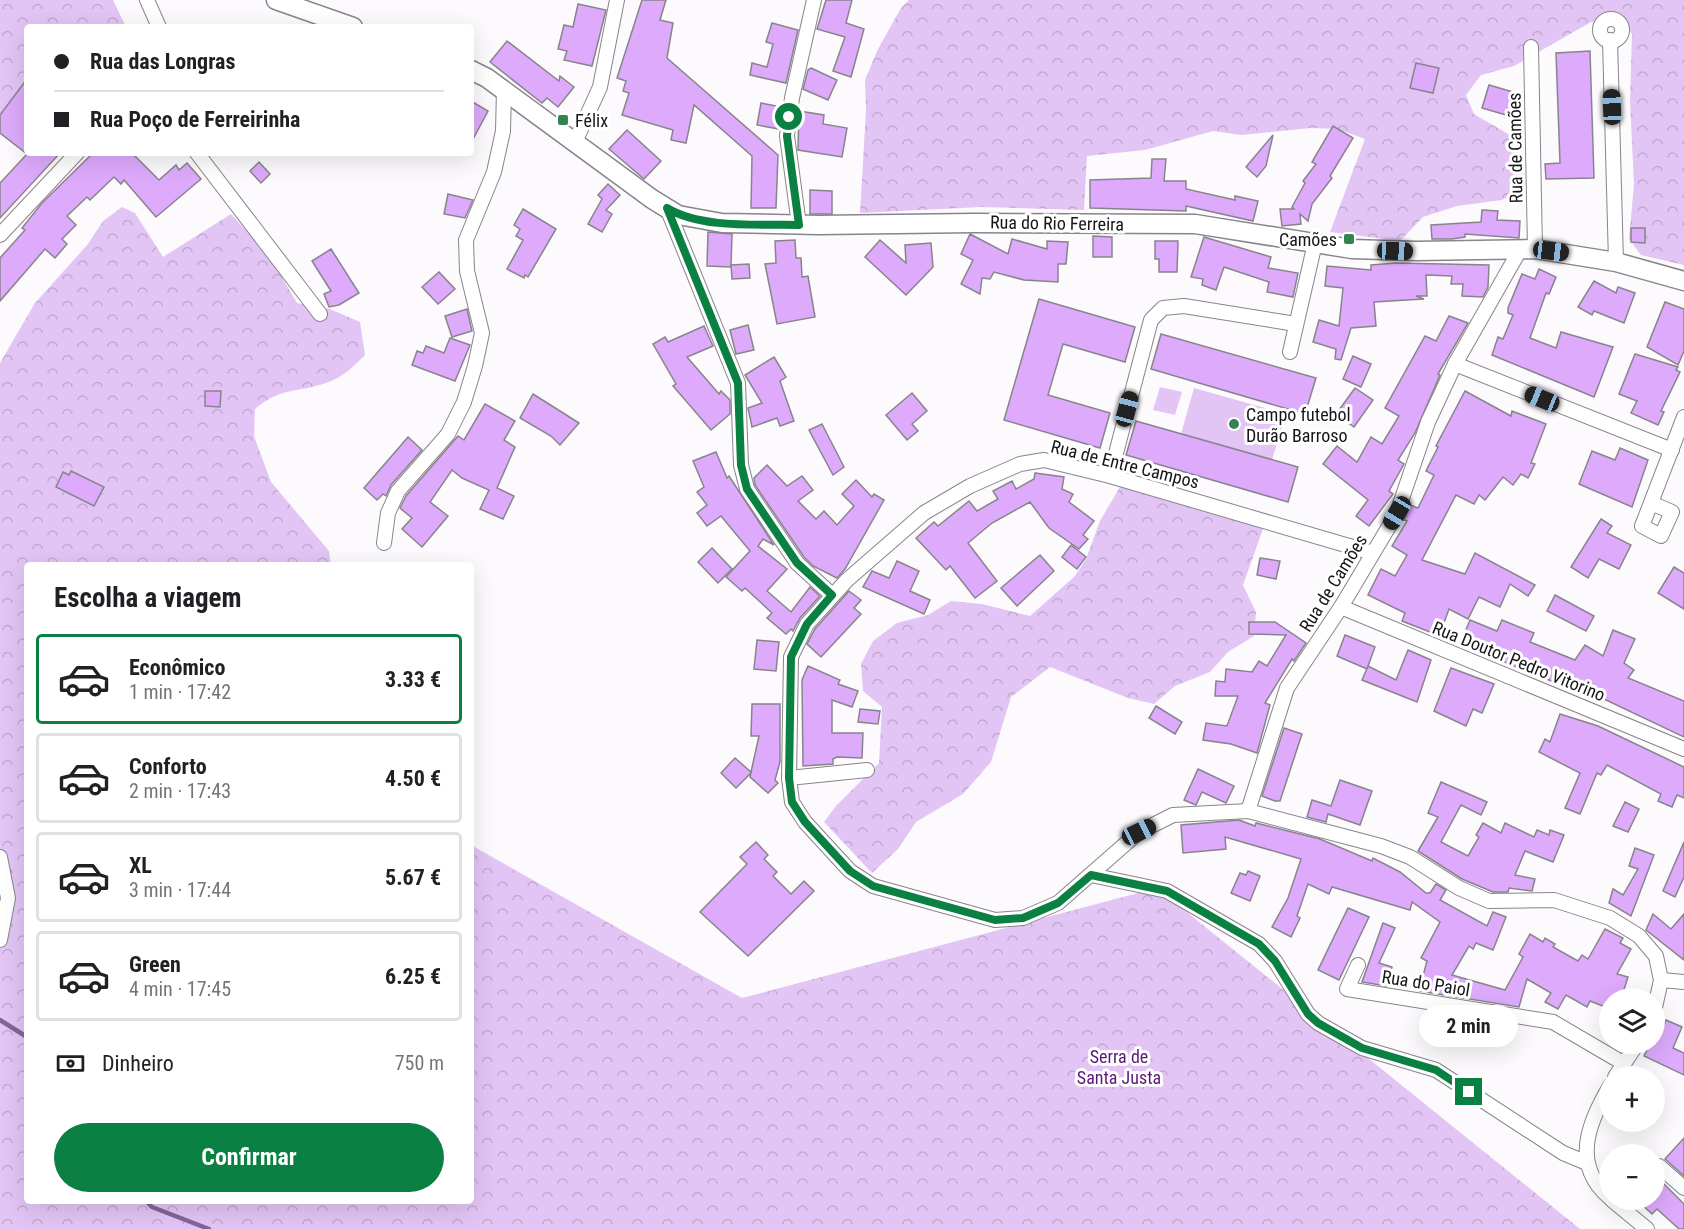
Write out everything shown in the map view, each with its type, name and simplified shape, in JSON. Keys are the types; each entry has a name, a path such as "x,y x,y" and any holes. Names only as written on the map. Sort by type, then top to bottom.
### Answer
{"street":[{"path":"147,0 158,24"},
{"path":"276,0 344,24"},
{"path":"575,142 600,87 617,0"},
{"path":"799,225 787,136 792,98 814,0"},
{"path":"1610,40 1616,262"},
{"name":"Rua de Camões","path":"1248,811 1287,688 1341,607 1397,513 1428,422 1455,364 1528,249 1532,47"},
{"name":"Rua do Rio Ferreira","path":"474,72 504,90 678,215 722,223 799,225 1195,224 1352,249 1416,251 1528,249 1616,262 1684,281"},
{"path":"384,543 388,513 398,491 448,434 464,402 475,366 482,333 466,271 466,240 494,172 503,130 504,90"},
{"path":"0,235 74,156"},
{"path":"198,156 320,314"},
{"path":"667,208 738,383 741,465 747,489 797,563 832,595"},
{"path":"1290,352 1315,243"},
{"path":"1110,476 1151,320 1163,308 1184,306 1296,324"},
{"path":"1455,364 1672,450"},
{"path":"1651,503 1684,417"},
{"name":"Rua de Entre Campos","path":"1373,553 1110,476 1044,460 1020,464 970,486 924,513 832,595 807,624 791,657 789,778 792,802 805,822 850,871 873,886 995,920 1023,918 1058,903 1139,832 1173,815 1248,811 1381,846 1410,857 1459,888 1489,901 1554,900 1610,918 1639,936 1656,956 1661,980"},
{"name":"Rua Doutor Pedro Vitorino","path":"1341,607 1684,749"},
{"path":"789,778 867,770"},
{"path":"0,857 8,898 0,940"},
{"path":"1091,875 1167,891 1259,944 1275,961 1308,1014 1318,1023 1362,1048 1436,1070 1563,1152 1587,1163"},
{"name":"Rua do Paiol","path":"1358,964 1347,989 1553,1022 1623,1063"},
{"path":"1659,988 1661,980 1684,982"},
{"path":"1621,1066 1629,1054"},
{"path":"1599,1103 1593,1113 1588,1138 1587,1163 1595,1185 1599,1188"},
{"path":"1665,1171 1684,1188"},
{"path":"1624,1210 1647,1229"}],"green space":[{"path":"0,0 113,0 125,24 24,24 24,107 9,103 0,114"},
{"path":"909,0 1684,0 1684,265 1641,255 1629,239 1634,185 1630,101 1632,34 1624,23 1591,22 1514,66 1481,75 1466,95 1474,114 1515,138 1526,184 1502,200 1457,206 1423,217 1400,241 1330,232 1365,139 1338,129 1311,128 1241,135 1213,131 1145,150 1087,156 1084,210 981,207 860,213 866,110 865,80 878,49 901,8"},
{"name":"Serra de Santa Justa","path":"122,207 135,213 163,257 231,214 270,257 297,303 330,309 360,322 365,355 347,372 332,381 281,394 255,409 254,436 271,482 329,551 331,562 24,562 24,1204 474,1204 474,847 742,998 1157,888 1580,1229 0,1229 0,363 35,303 88,244 103,221"},
{"path":"1160,387 1182,392 1175,415 1153,410"},
{"name":"Campo futebol Durão Barroso","path":"1194,388 1286,414 1272,460 1181,434"},
{"path":"1121,485 1179,500 1263,529 1243,585 1256,612 1254,636 1228,652 1210,672 1175,686 1154,704 1128,698 1050,667 1011,697 991,762 963,794 916,822 898,849 872,873 824,822 836,806 879,763 882,707 863,691 861,664 873,641 897,623 928,615 951,601 982,604 1030,616 1075,576 1086,559 1100,521"}],"building":[{"path":"642,0 666,0 660,20 673,23 667,58 778,155 776,208 751,208 752,156 694,105 686,143 671,140 673,130 622,115 629,93 623,91 626,81 617,78"},
{"path":"826,0 852,0 846,23 864,29 851,77 833,71 845,37 817,29"},
{"path":"578,4 606,10 592,66 564,60 567,51 558,49 564,25 573,27"},
{"path":"772,23 798,30 786,83 750,75 752,63 767,67 773,44 766,42"},
{"path":"507,41 559,81 560,76 574,87 558,107 547,98 542,103 490,62"},
{"path":"1590,51 1594,178 1546,179 1545,164 1560,163 1556,53"},
{"path":"1416,63 1439,68 1433,93 1410,88"},
{"path":"811,68 837,80 828,100 803,89 808,70"},
{"path":"24,83 24,152 0,133 0,115"},
{"path":"1489,85 1520,94 1513,117 1482,108"},
{"path":"474,103 488,111 474,137"},
{"path":"761,103 782,107 779,129 757,125"},
{"path":"799,111 824,115 823,124 847,128 842,157 798,150"},
{"path":"1333,126 1353,138 1330,176 1332,178 1312,204 1308,221 1300,214 1301,224 1282,226 1280,209 1294,209 1292,207 1305,183 1303,181 1316,164 1312,162"},
{"path":"627,130 661,161 644,179 609,149"},
{"path":"1273,135 1266,166 1257,177 1246,167"},
{"path":"25,156 57,156 0,218 0,183"},
{"path":"90,156 135,156 159,180 176,165 179,170 187,163 201,179 156,217 124,180 121,184 114,177 90,200 87,197 67,216 76,225 62,239 67,244 55,258 45,249 0,301 0,258 25,230 22,228 42,203"},
{"path":"1152,159 1166,159 1164,181 1186,181 1186,189 1235,200 1235,196 1258,201 1253,221 1186,206 1186,211 1090,208 1090,180 1151,178"},
{"path":"259,162 270,174 261,183 250,171"},
{"path":"608,184 620,195 606,210 612,214 602,232 588,224 602,199 598,195"},
{"path":"810,190 832,191 832,214 810,214"},
{"path":"448,194 473,200 465,218 444,214"},
{"path":"523,209 556,229 528,277 525,275 524,278 507,269 523,240 516,236 520,229 514,225"},
{"path":"1482,210 1498,211 1497,220 1520,221 1519,238 1465,234 1465,237 1452,239 1432,239 1431,225 1481,222"},
{"path":"1631,228 1645,228 1645,243 1631,242"},
{"path":"708,232 732,234 731,267 707,266"},
{"path":"970,234 1008,254 1012,239 1047,249 1047,241 1068,242 1066,264 1058,264 1058,282 1024,280 994,272 990,279 982,278 980,294 961,284 973,260 961,254"},
{"path":"1093,236 1112,237 1112,257 1093,257"},
{"path":"1204,237 1271,257 1268,268 1298,273 1293,297 1267,292 1269,282 1224,267 1216,290 1202,285 1203,279 1191,277"},
{"path":"795,240 796,258 801,258 802,277 808,276 815,317 777,324 765,264 776,263 775,241"},
{"path":"880,240 906,263 905,245 931,243 933,267 906,295 865,257"},
{"path":"1155,241 1178,241 1177,272 1159,272 1159,259 1155,259"},
{"path":"331,249 359,293 339,305 329,307 324,294 331,291 312,261"},
{"path":"1396,263 1489,265 1488,287 1483,297 1462,296 1463,284 1451,284 1452,276 1426,275 1427,296 1416,296 1424,299 1374,302 1376,326 1351,328 1341,360 1335,359 1336,349 1313,342 1319,320 1339,326 1343,288 1325,286 1327,266 1371,270 1371,265"},
{"path":"749,264 750,278 732,279 731,265"},
{"path":"1539,269 1556,277 1549,294 1546,293 1530,338 1556,348 1561,332 1613,347 1594,397 1492,355 1498,337 1503,339 1513,315 1508,313 1508,308 1522,274 1535,279"},
{"path":"439,272 455,289 438,304 422,287"},
{"path":"1594,281 1616,293 1618,287 1635,293 1624,323 1594,311 1592,315 1578,307"},
{"path":"1039,299 1135,327 1125,362 1063,344 1048,395 1110,413 1100,448 1004,420"},
{"path":"1665,302 1684,309 1684,351 1678,365 1647,347"},
{"path":"467,309 472,331 452,337 445,316"},
{"path":"1449,316 1468,323 1438,374 1440,375 1415,433 1398,460 1404,464 1389,491 1393,494 1369,526 1356,516 1368,500 1323,464 1337,446 1357,462 1371,437 1382,444 1399,416 1385,408 1425,336 1436,341"},
{"path":"748,325 754,350 736,354 730,330"},
{"path":"704,326 713,346 687,357 719,394 721,391 730,400 730,414 711,430 673,386 676,384 653,344 665,337 668,342"},
{"path":"1161,334 1316,378 1305,414 1151,369"},
{"path":"450,338 470,345 455,381 412,365 417,351 423,353 426,346 444,353"},
{"path":"1635,354 1678,367 1676,370 1680,372 1661,411 1664,412 1658,425 1631,413 1637,401 1619,394"},
{"path":"1353,356 1371,364 1361,387 1343,379"},
{"path":"774,357 786,377 780,381 794,421 780,426 777,418 752,427 748,408 762,403 745,375"},
{"path":"1355,388 1373,400 1354,427 1336,414"},
{"path":"205,391 221,391 220,407 205,406"},
{"path":"1465,391 1511,416 1512,411 1546,424 1531,463 1535,464 1528,478 1521,474 1513,485 1503,477 1485,500 1479,495 1474,504 1456,495 1422,560 1465,574 1475,553 1535,585 1528,596 1510,584 1500,607 1479,597 1468,619 1449,609 1440,634 1435,634 1402,621 1405,613 1368,595 1381,569 1395,576 1407,555 1392,546 1407,521 1404,520 1410,505 1418,508 1434,475 1426,471 1438,447 1436,446"},
{"path":"912,393 927,411 912,424 918,431 907,440 886,415"},
{"path":"533,394 579,423 560,445 551,436 520,418"},
{"path":"485,404 515,421 504,440 515,447 497,488 514,496 503,519 480,509 489,490 462,478 452,470 430,502 448,516 422,547 402,529 412,518 400,508 406,496 458,436 464,440"},
{"path":"1136,421 1298,467 1288,502 1126,455"},
{"path":"822,424 844,467 833,475 809,430"},
{"path":"408,437 422,450 391,485 386,496 383,494 377,500 364,488"},
{"path":"1620,448 1648,460 1632,507 1579,484 1592,451 1615,460"},
{"path":"716,452 727,478 729,476 774,545 763,539 758,546 787,569 767,591 791,612 810,587 820,596 800,618 793,631 791,629 786,634 767,618 772,613 745,588 742,591 726,577 750,551 721,516 707,526 697,513 707,505 697,492 704,487 693,461"},
{"path":"767,465 787,486 802,476 813,490 798,501 816,519 824,511 837,525 854,506 842,494 856,480 872,497 874,494 884,500 845,569 837,578 813,566 804,557 755,485 754,478"},
{"path":"71,471 104,487 94,506 56,487 63,472 69,475"},
{"path":"1035,473 1064,477 1062,489 1073,494 1069,502 1094,521 1083,535 1088,539 1079,549 1049,528 1030,502 992,523 968,543 997,581 975,598 950,566 946,570 916,538 934,522 938,526 969,501 977,511 998,499 993,491 1012,481 1016,489 1034,479"},
{"path":"1601,519 1612,526 1607,533 1631,545 1619,569 1599,559 1588,578 1571,567"},
{"path":"1071,545 1086,557 1077,569 1062,557"},
{"path":"712,548 732,569 718,583 698,562"},
{"path":"1040,555 1054,571 1017,606 1001,588"},
{"path":"1260,558 1280,561 1276,579 1257,575"},
{"path":"897,561 919,571 910,591 930,600 924,614 863,587 872,571 889,578"},
{"path":"1674,567 1684,573 1684,609 1658,593"},
{"path":"849,591 861,600 854,608 861,614 821,657 807,644 815,629"},
{"path":"1555,595 1594,616 1586,631 1547,611"},
{"path":"1470,620 1497,631 1502,620 1534,633 1530,642 1575,660 1585,645 1603,656 1613,630 1635,639 1624,663 1634,670 1628,678 1684,701 1684,737 1604,699 1603,701 1582,691 1581,693 1460,644"},
{"path":"1249,622 1275,622 1306,643 1294,661 1292,659 1265,703 1270,705 1257,753 1231,744 1203,740 1206,723 1227,726 1238,696 1215,696 1216,681 1225,682 1226,669 1252,672 1259,661 1267,666 1286,635 1249,634"},
{"path":"1345,635 1375,647 1367,669 1337,656"},
{"path":"757,640 779,642 776,671 754,669"},
{"path":"1408,650 1431,660 1417,702 1362,680 1368,666 1396,680"},
{"path":"808,666 840,680 838,684 858,691 852,707 832,700 832,733 863,733 862,758 837,757 833,759 833,764 803,766 802,680"},
{"path":"1451,668 1494,684 1482,713 1473,709 1466,726 1434,711"},
{"path":"752,704 780,704 780,762 775,780 778,783 768,793 750,777 751,773 736,788 721,773 735,758 751,772 759,736 751,736"},
{"path":"1156,706 1182,722 1175,734 1149,718"},
{"path":"860,709 880,711 878,724 858,722"},
{"path":"1560,714 1598,726 1684,767 1684,798 1677,795 1672,807 1658,801 1661,794 1607,765 1601,775 1597,773 1580,814 1565,808 1580,773 1539,752 1545,739 1550,742"},
{"path":"1284,728 1302,734 1280,801 1275,801 1262,796"},
{"path":"1198,769 1234,786 1226,803 1202,792 1196,805 1184,800"},
{"path":"1340,780 1372,791 1360,825 1328,814 1326,822 1307,817 1312,800 1331,806"},
{"path":"1441,782 1487,802 1481,815 1461,805 1441,842 1468,856 1479,837 1476,835 1483,823 1501,833 1505,823 1534,837 1537,830 1549,835 1550,830 1564,835 1553,862 1525,851 1515,875 1535,879 1532,891 1509,888 1508,892 1493,892 1462,879 1418,851 1438,817 1428,813"},
{"path":"1625,802 1639,809 1628,832 1613,826"},
{"path":"1239,820 1255,826 1256,823 1320,839 1372,861 1373,858 1400,872 1426,893 1430,893 1436,884 1446,890 1440,900 1487,926 1493,912 1506,917 1493,950 1476,943 1473,949 1469,946 1452,975 1505,990 1523,957 1519,954 1530,934 1543,942 1545,938 1555,944 1553,947 1578,961 1582,955 1588,959 1605,929 1623,938 1620,943 1631,949 1617,974 1628,977 1624,988 1599,988 1599,1005 1590,1001 1587,1007 1566,995 1558,1009 1545,1002 1551,993 1527,979 1519,1007 1419,991 1427,961 1421,958 1440,922 1412,902 1410,910 1332,887 1329,894 1308,884 1297,916 1300,918 1291,937 1272,927 1288,898 1301,859 1225,837 1226,849 1183,853 1181,825"},
{"path":"756,842 768,855 764,859 777,872 773,876 791,894 804,881 814,891 748,956 700,912 747,864 740,857"},
{"path":"1684,842 1684,877 1675,897 1663,891"},
{"path":"1635,848 1654,855 1631,916 1609,903 1613,889 1623,895 1638,869 1629,866"},
{"path":"1248,871 1260,876 1250,901 1231,893 1240,873 1246,875"},
{"path":"1348,908 1369,917 1339,980 1318,970"},
{"path":"1653,914 1671,929 1684,914 1684,960 1646,930"},
{"path":"1383,923 1395,928 1379,963 1392,967 1386,986 1362,982"},
{"path":"1666,1020 1682,1027 1673,1048 1684,1053 1684,1075 1644,1056 1645,1054 1665,1054"},
{"path":"1684,1138 1684,1176 1665,1159"},
{"path":"1665,1185 1684,1204 1684,1229 1679,1229 1658,1210 1665,1210"}],"waterway":[{"path":"0,1020 24,1035"},
{"path":"149,1204 209,1229"}],"place":[{"name":"Félix","path":"563,120"},
{"name":"Camões","path":"1349,239"},
{"name":"Campo futebol Durão Barroso","path":"1234,424"}],"route":[{"path":"789,117 787,136 799,225 722,223 678,215 667,208 682,240 738,383 741,465 747,489 797,563 832,595 807,624 791,657 789,778 792,802 805,822 850,871 873,886 995,920 1023,918 1058,903 1091,875 1167,891 1259,944 1275,961 1308,1014 1318,1023 1362,1048 1436,1070 1469,1092"}]}
